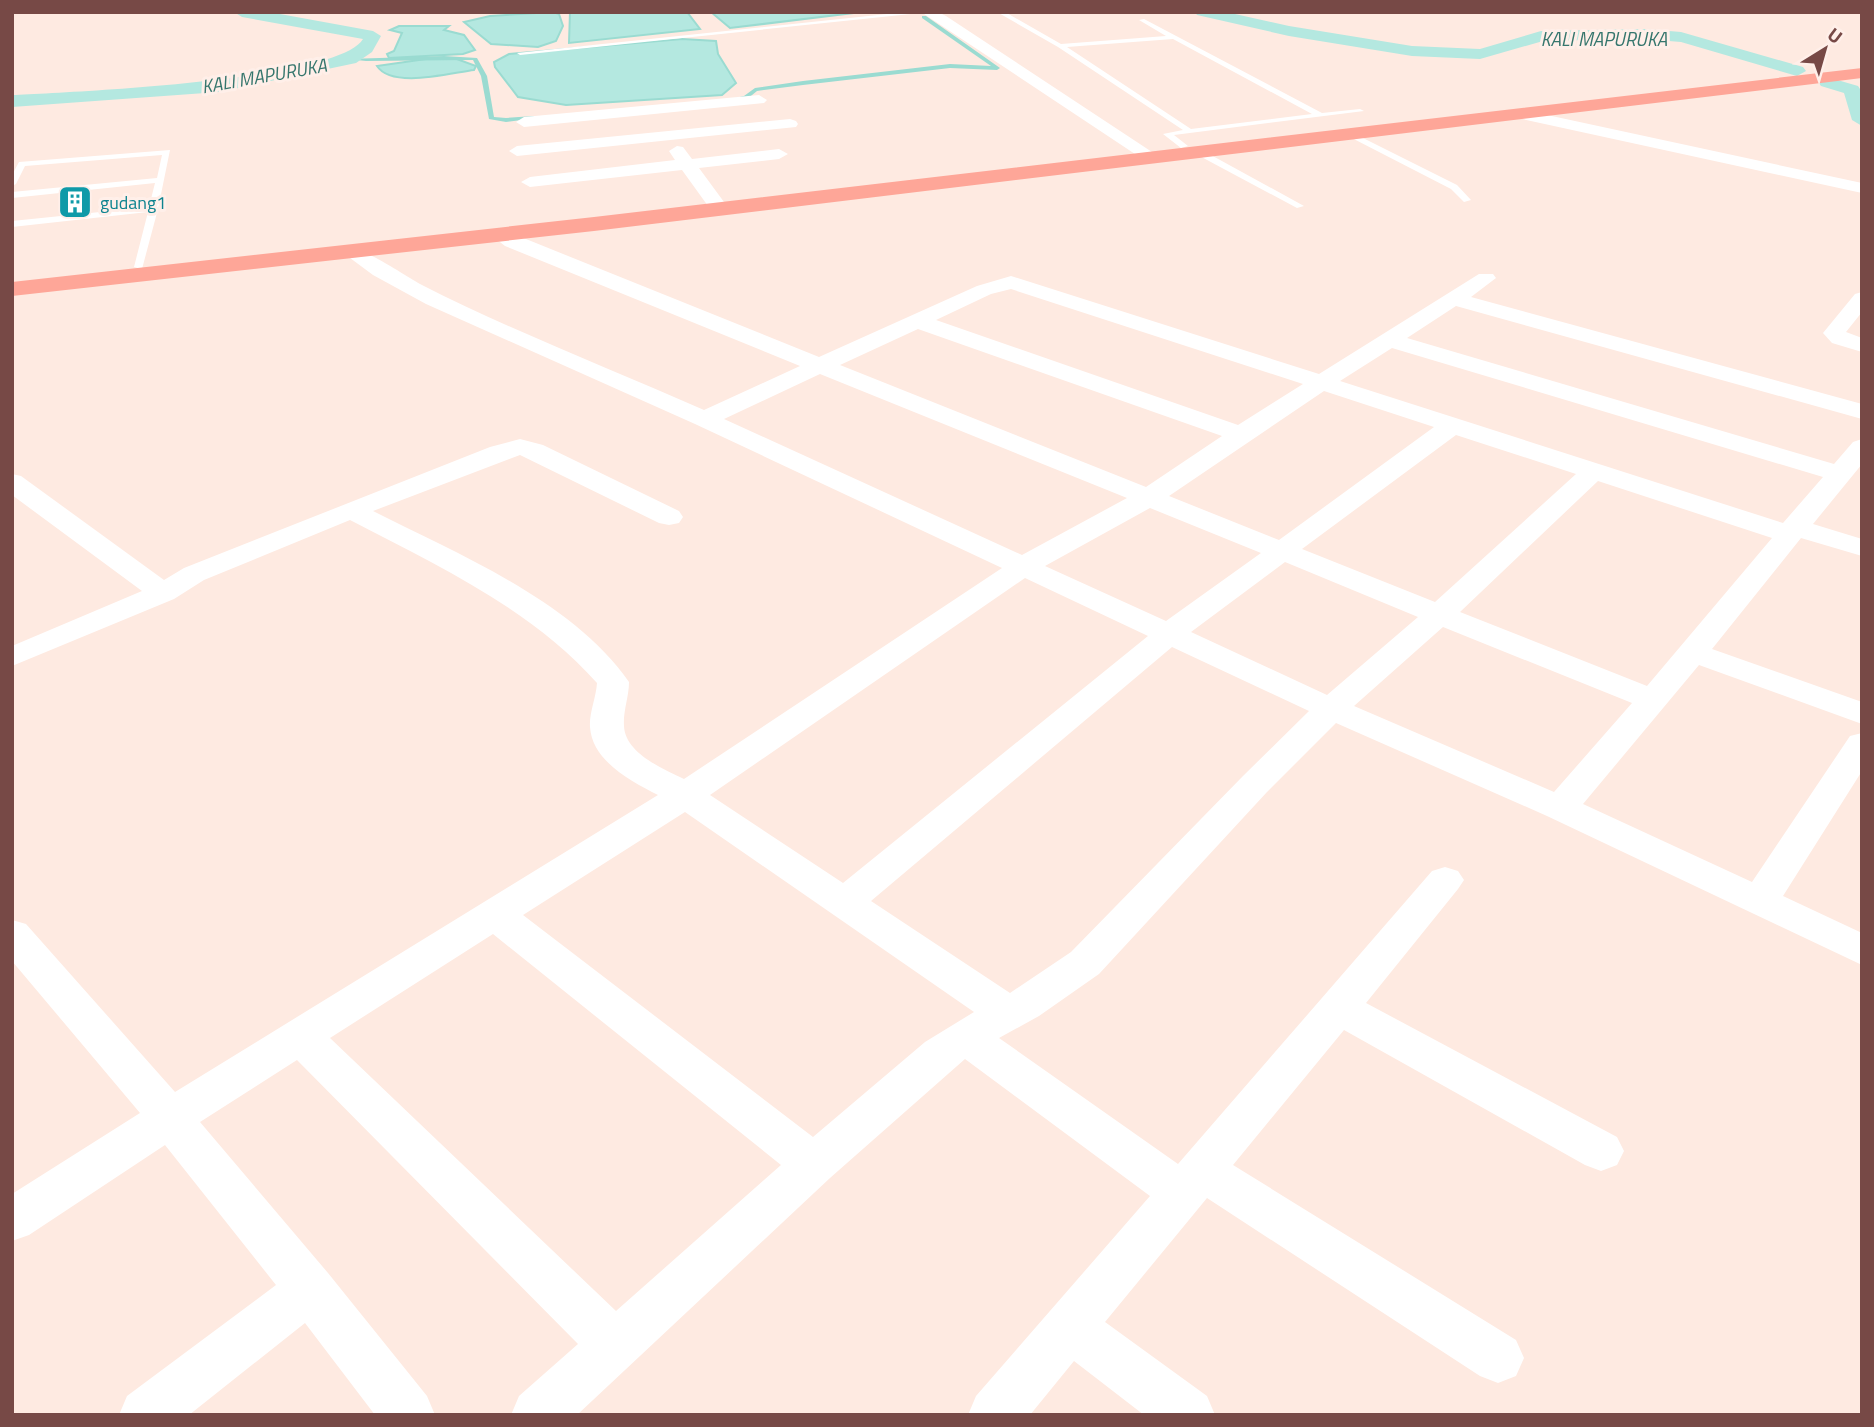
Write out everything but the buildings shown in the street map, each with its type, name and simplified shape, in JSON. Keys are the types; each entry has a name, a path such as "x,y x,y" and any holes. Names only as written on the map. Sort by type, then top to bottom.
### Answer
{"highway":[{"path":"12,280 715,202 1144,152 1190,143 1349,133 1520,114 1862,67"},
{"path":"12,289 501,235 1190,143 1862,73"}],"street":[{"path":"927,12 1144,152"},
{"path":"524,122 759,100"},
{"path":"650,111 715,202"},
{"path":"1520,114 1862,187"},
{"path":"517,151 790,124"},
{"path":"530,182 779,154"},
{"path":"501,235 512,242 818,366 1653,700"},
{"path":"352,251 380,271 434,299 704,419 1331,709 1560,808 1862,950"},
{"path":"12,1220 169,1118 685,795 1024,566 1148,498 1241,434 1486,278"},
{"path":"704,419 995,286 1011,282 1452,426 1791,531 1862,548"},
{"path":"1862,298 1834,333 1840,338 1862,345"},
{"path":"1454,299 1862,412"},
{"path":"917,321 1241,434"},
{"path":"1391,340 1839,474"},
{"path":"844,903 1170,634 1452,426"},
{"path":"12,657 163,593 194,574 499,452 520,447 544,454 669,517"},
{"path":"1560,808 1862,447"},
{"path":"538,1415 814,1164 940,1054 1085,963 1255,784 1331,709 1440,614 1595,470"},
{"path":"12,482 163,593"},
{"path":"351,510 462,569 561,631 613,682 613,701 608,716 607,733 621,755 642,771 685,795 1009,1013"},
{"path":"1692,652 1862,715"},
{"path":"1759,902 1862,744"},
{"path":"995,1415 1445,880"},
{"path":"496,915 814,1164"},
{"path":"20,957 169,1118 310,1289 408,1415"},
{"path":"1338,1007 1601,1151"},
{"path":"300,1036 615,1345"},
{"path":"965,1036 1192,1181 1498,1357"},
{"path":"146,1415 310,1289"},
{"path":"1069,1326 1188,1415"}],"lane":[{"path":"520,53 927,12"},
{"path":"1000,12 1060,46 1190,143 1300,206"},
{"path":"1142,20 1319,115"},
{"path":"1060,46 1173,37"},
{"path":"1190,143 1319,115 1360,111"},
{"path":"1349,133 1454,187 1467,200"},
{"path":"12,184 22,164 167,152 139,267"},
{"path":"12,195 160,180"},
{"path":"12,224 154,209"}],"water":[{"path":"553,12 559,14 563,26 556,41 538,47 491,44 464,22 490,16"},
{"path":"570,12 687,12 700,29 569,43"},
{"path":"711,12 862,12 730,28"},
{"path":"399,26 449,26 444,30 464,35 475,50 463,54 389,58 387,54 394,51 402,33 390,30"},
{"path":"682,39 716,41 718,54 736,83 722,95 566,105 518,97 494,62 509,54"},
{"path":"433,58 454,58 476,66 474,70 408,78 384,73 377,66"}],"waterway":[{"name":"KALI MAPURUKA","path":"12,101 219,87 350,59 366,48 373,36 242,12"},
{"name":"KALI MAPURUKA","path":"1203,12 1289,31 1412,51 1480,54 1541,36 1645,34 1681,37 1797,71"},
{"path":"734,99 746,98 755,90 803,83 950,66 997,68 924,17"},
{"path":"350,59 475,59 484,76 491,118 534,118"},
{"name":"KALI MAPURUKA","path":"1827,82 1852,90 1862,120"}],"place":[{"name":"gudang1","path":"75,202"}]}
